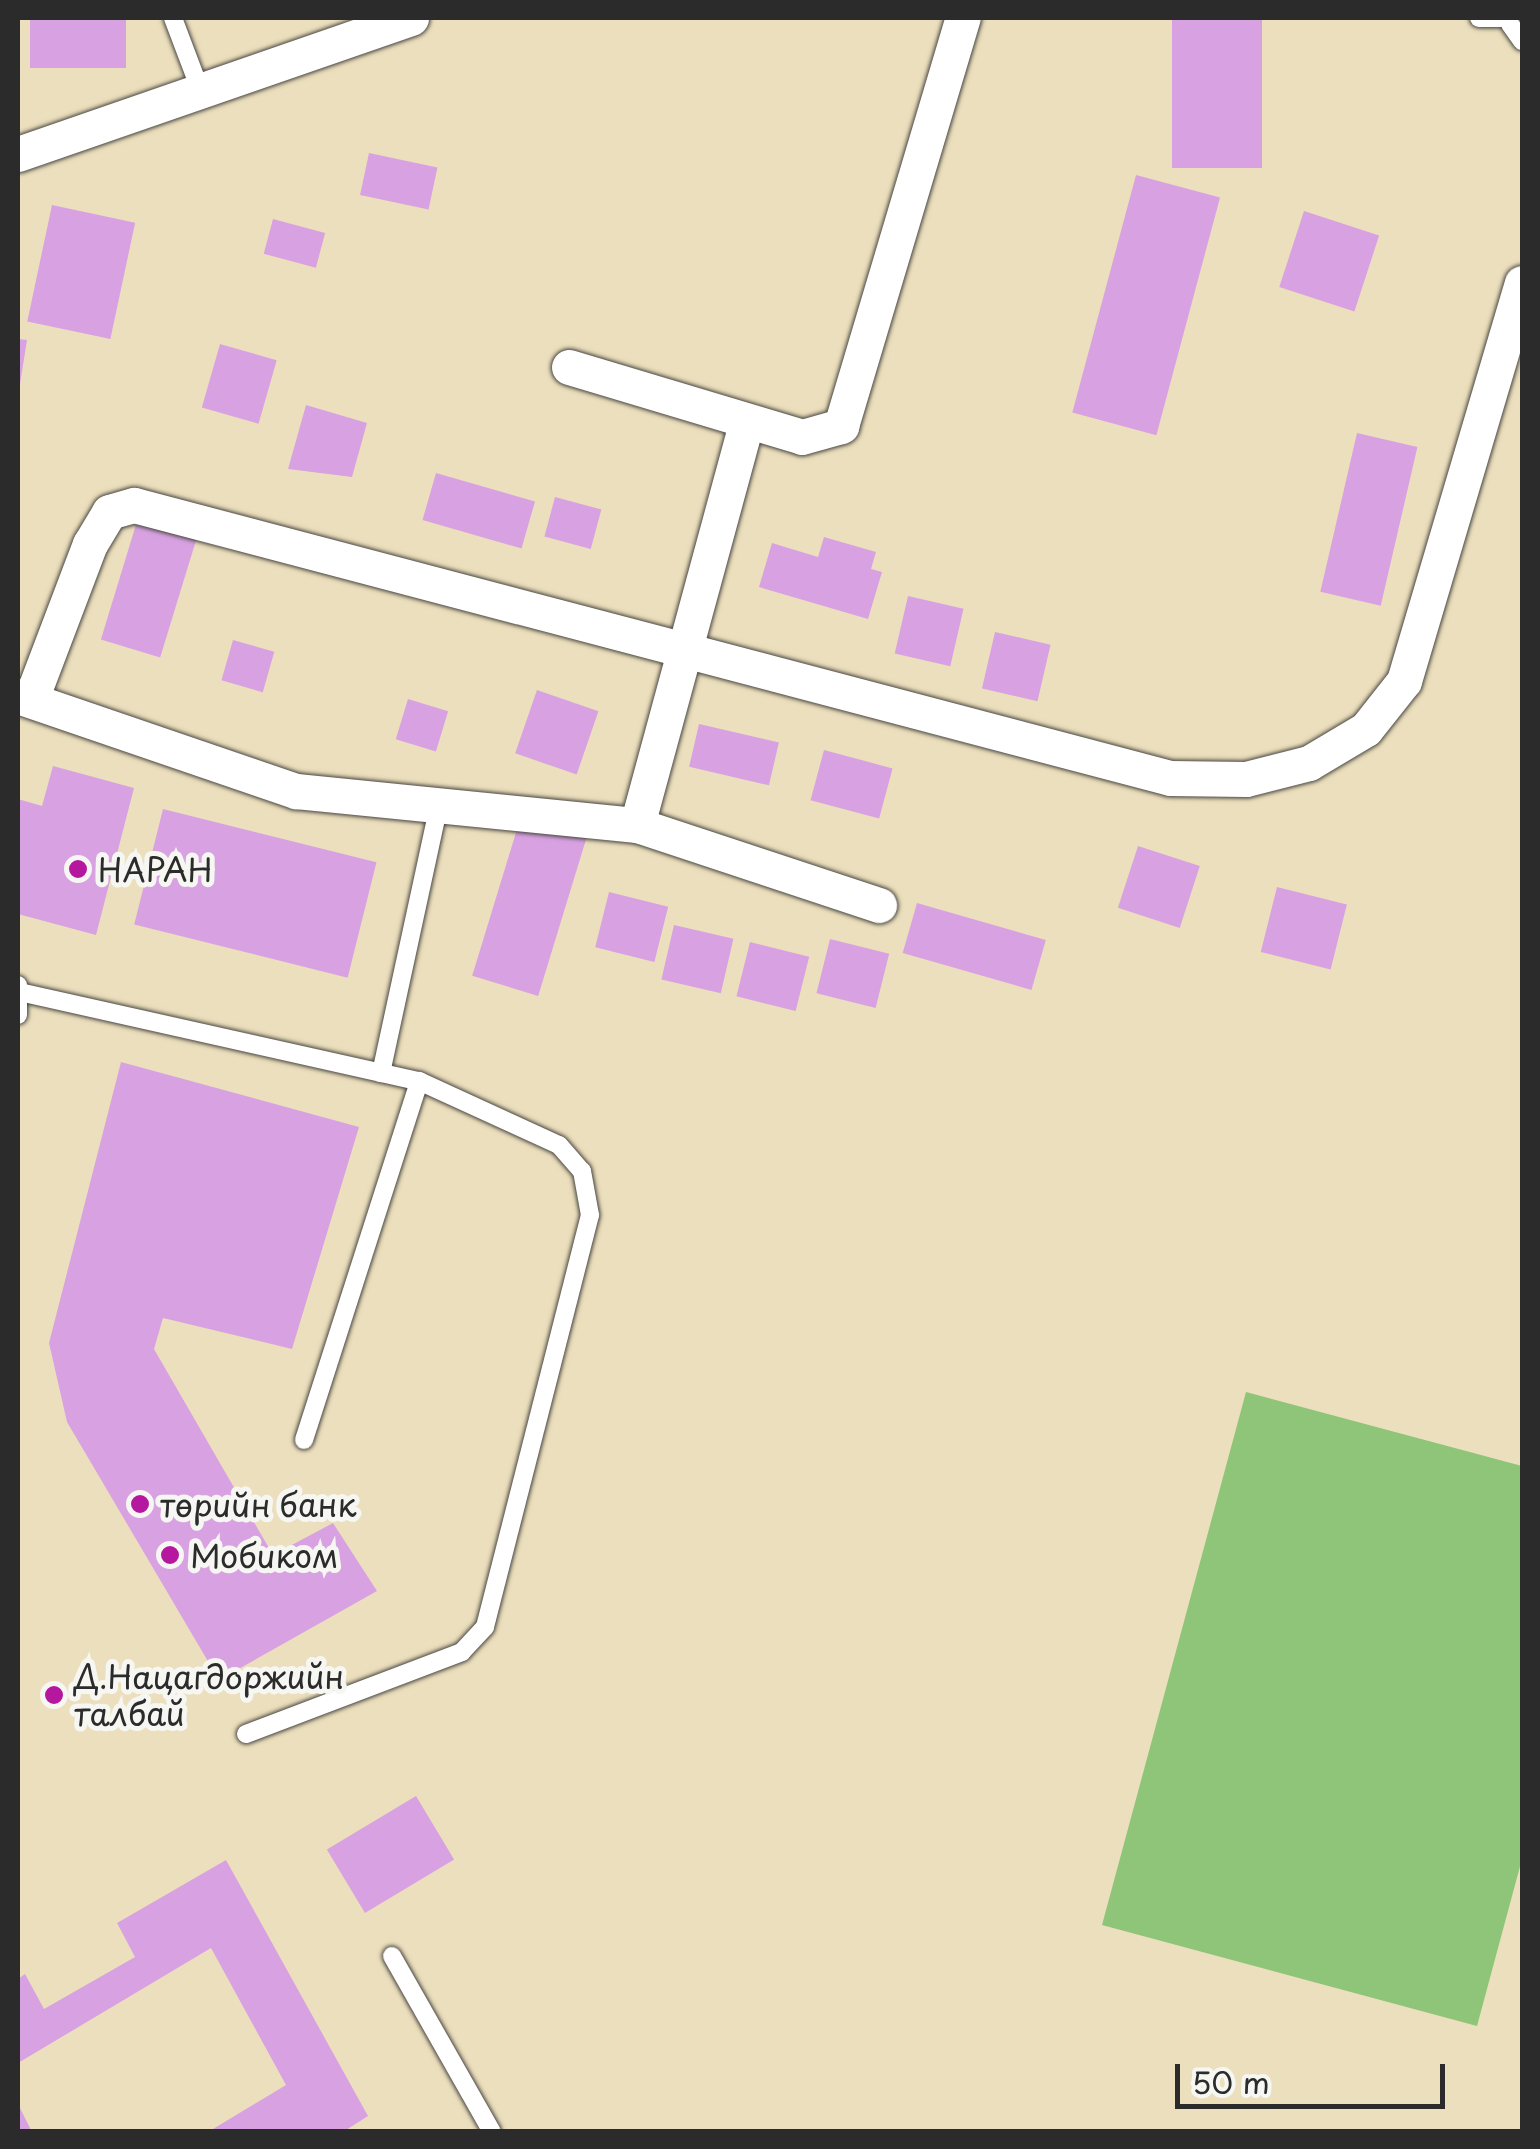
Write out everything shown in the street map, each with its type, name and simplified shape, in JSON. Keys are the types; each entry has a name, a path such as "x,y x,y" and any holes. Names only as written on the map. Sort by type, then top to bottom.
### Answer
{"street":[{"path":"18,154 411,18"},
{"path":"569,367 746,424 827,436 846,416 963,18"},
{"path":"879,905 637,825 296,791 24,698 90,544 109,512 134,505 682,654 1170,778 1246,779 1310,763 1366,728 1404,681 1522,284"},
{"path":"637,825 746,424"}],"lane":[{"path":"173,18 201,92"},
{"path":"1480,18 1510,21 1522,41"},
{"path":"381,1073 440,805"},
{"path":"18,1014 21,989 420,1081 559,1145 582,1172 590,1215 485,1627 462,1652 246,1734"},
{"path":"304,1440 420,1081"},
{"path":"392,1956 492,2132"}],"green space":[{"path":"1246,1392 1522,1466 1522,1859 1477,2026 1102,1925"}],"building":[{"path":"30,18 126,18 126,68 30,68"},
{"path":"1172,18 1262,18 1262,168 1172,168"},
{"path":"369,153 437,168 429,210 360,195"},
{"path":"1136,175 1220,198 1156,435 1072,413"},
{"path":"52,205 135,223 110,339 27,321"},
{"path":"1304,211 1379,235 1354,311 1279,287"},
{"path":"273,219 325,233 316,268 264,254"},
{"path":"18,339 27,340 20,384 18,384"},
{"path":"220,344 277,360 259,424 202,407"},
{"path":"306,405 367,423 352,477 288,469"},
{"path":"1357,433 1417,447 1381,606 1320,592"},
{"path":"436,473 535,501 522,548 422,520"},
{"path":"555,497 601,509 591,549 544,537"},
{"path":"138,518 197,536 160,658 101,639"},
{"path":"824,537 876,552 871,569 882,572 868,619 759,587 772,543 818,557"},
{"path":"908,596 964,609 950,666 895,653"},
{"path":"995,632 1051,645 1037,701 982,689"},
{"path":"233,640 274,652 263,692 221,680"},
{"path":"537,690 598,711 577,775 515,753"},
{"path":"408,699 448,711 436,751 396,739"},
{"path":"699,724 779,742 769,785 689,767"},
{"path":"824,750 893,768 879,819 811,800"},
{"path":"53,766 134,788 96,935 18,914 18,799 42,806"},
{"path":"163,809 376,862 348,978 134,924"},
{"path":"521,816 587,836 538,996 472,976"},
{"path":"1138,846 1200,866 1180,928 1118,908"},
{"path":"1277,887 1347,904 1331,969 1261,952"},
{"path":"609,892 668,907 654,962 595,947"},
{"path":"917,903 1046,940 1031,990 903,953"},
{"path":"674,925 733,939 721,993 661,980"},
{"path":"830,939 889,954 876,1008 816,993"},
{"path":"750,942 809,957 796,1011 736,996"},
{"path":"121,1062 359,1127 292,1349 163,1318 154,1349 273,1555 333,1523 377,1591 219,1680 67,1422 49,1343"},
{"path":"416,1796 454,1859 365,1913 327,1850"},
{"path":"226,1860 368,2116 343,2132 208,2132 286,2085 211,1948 18,2063 18,1979 25,1974 44,2009 135,1957 117,1923"},
{"path":"18,2104 32,2132 18,2132"}],"place":[{"name":"НАРАН","path":"78,869"},
{"name":"төрийн банк","path":"140,1504"},
{"name":"Мобиком","path":"170,1555"},
{"name":"Д.Нацагдоржийн талбай","path":"54,1695"}]}
